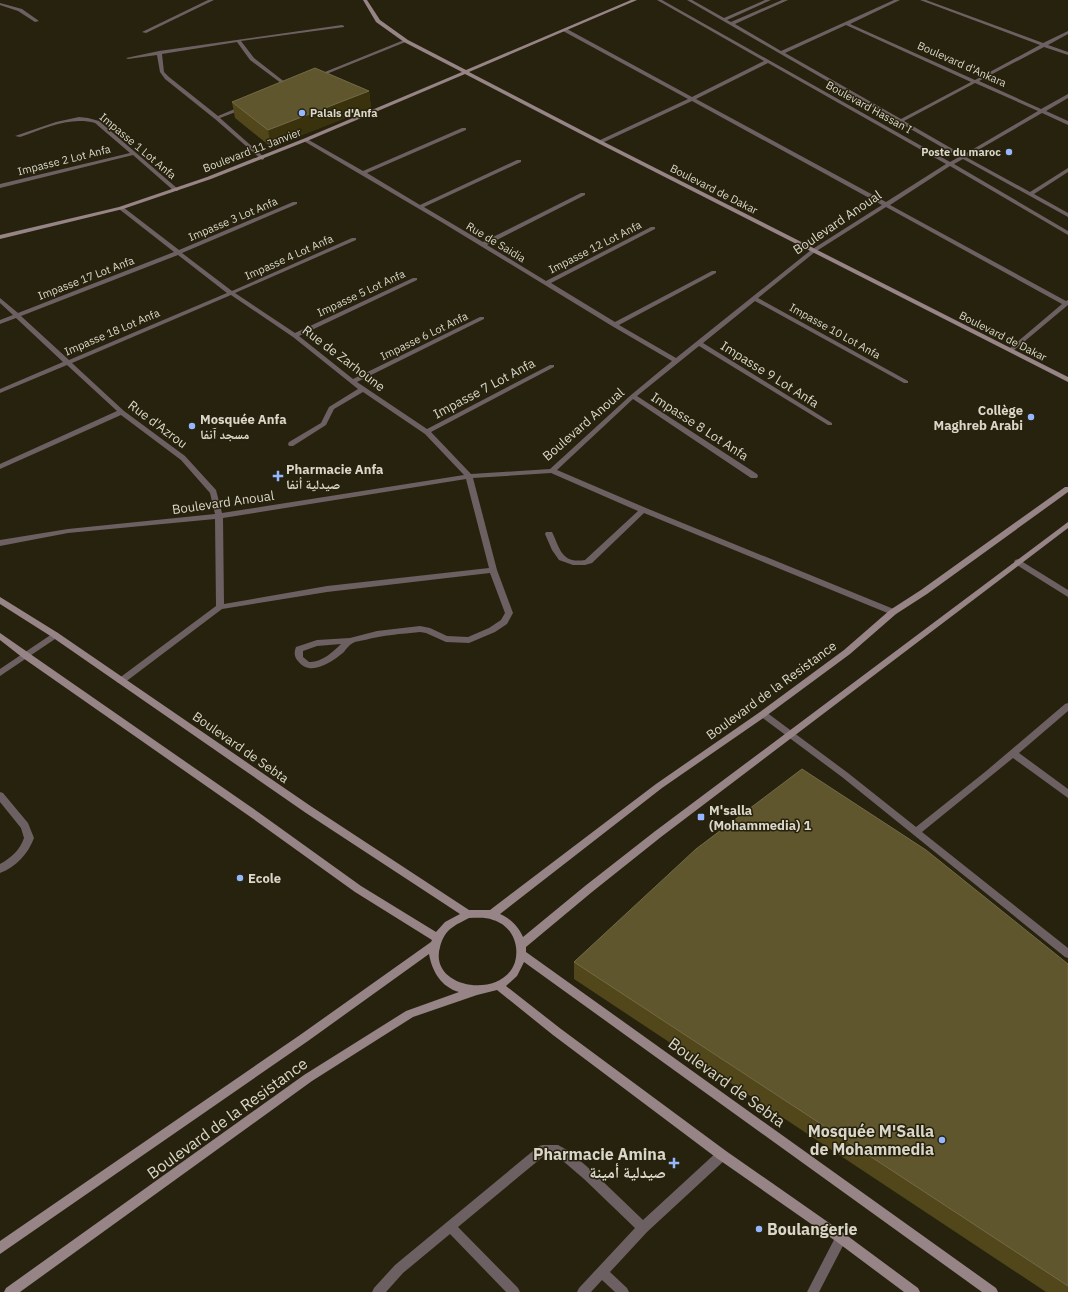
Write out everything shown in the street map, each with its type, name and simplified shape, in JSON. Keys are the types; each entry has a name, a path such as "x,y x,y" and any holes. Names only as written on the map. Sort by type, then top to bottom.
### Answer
{"street":[{"path":"144,32 212,0"},
{"name":"Boulevard de Dakar","path":"365,0 378,21 406,41 600,142 1068,380"},
{"name":"Boulevard 11 Janvier","path":"0,237 90,217 121,208 176,190 262,158 635,0"},
{"name":"Boulevard Hassan I","path":"659,0 950,164 1068,233"},
{"name":"Boulevard Hassan I","path":"689,0 901,122 1068,215"},
{"path":"724,20 769,0"},
{"path":"731,24 785,0"},
{"path":"781,53 898,0"},
{"path":"922,0 1068,54"},
{"path":"0,4 20,10 37,21"},
{"name":"Boulevard d'Ankara","path":"847,24 1068,123"},
{"path":"128,58 238,40 342,26"},
{"path":"565,30 1067,302 1010,350"},
{"path":"901,122 1068,32"},
{"path":"238,40 252,59 289,88"},
{"path":"311,79 406,41"},
{"path":"158,52 162,72 167,78 217,118 262,158"},
{"path":"600,142 693,99 767,62"},
{"path":"282,91 296,85"},
{"name":"Boulevard Anoual","path":"0,543 68,532 219,516 469,476 552,471 633,396 813,251 884,204 963,156 1068,96"},
{"path":"217,118 253,103"},
{"name":"Impasse 1 Lot Anfa","path":"18,136 72,119 90,119 98,122 132,154 176,190"},
{"path":"362,173 464,128"},
{"name":"Rue de Saidia","path":"305,140 547,283 614,325 677,361"},
{"name":"Impasse 2 Lot Anfa","path":"0,186 132,154"},
{"path":"420,207 519,161"},
{"path":"1031,194 1068,170"},
{"path":"482,245 583,194"},
{"name":"Impasse 3 Lot Anfa","path":"179,252 294,203"},
{"name":"Rue de Zarhoune","path":"121,208 231,293 295,336 352,382 426,432 469,476"},
{"name":"Impasse 12 Lot Anfa","path":"547,283 652,228"},
{"name":"Impasse 4 Lot Anfa","path":"231,293 354,239"},
{"name":"Impasse 17 Lot Anfa","path":"0,322 179,252"},
{"path":"614,325 714,272"},
{"name":"Impasse 5 Lot Anfa","path":"295,336 415,278"},
{"name":"Impasse 18 Lot Anfa","path":"0,391 231,293"},
{"name":"Impasse 10 Lot Anfa","path":"754,298 906,382"},
{"name":"Rue d'Azrou","path":"0,300 122,412 183,458 213,492 219,516 220,607"},
{"name":"Impasse 6 Lot Anfa","path":"352,382 482,318"},
{"name":"Impasse 9 Lot Anfa","path":"698,343 830,424"},
{"name":"Impasse 7 Lot Anfa","path":"426,432 552,366"},
{"path":"290,444 324,424 331,408 363,389"},
{"name":"Impasse 8 Lot Anfa","path":"633,396 754,476"},
{"path":"0,467 122,412"},
{"path":"552,471 643,510 893,612"},
{"path":"350,641 328,659 313,666 308,666 302,661 298,652 299,649 306,645 350,641 376,634 420,629 427,630 446,639 458,641 469,640 486,633 504,622 509,613 493,570 469,476"},
{"name":"Boulevard de la Resistance","path":"491,915 659,786 763,714 847,652 893,612 924,592 1068,489"},
{"path":"549,534 558,554 569,562 581,564 588,561 643,510"},
{"path":"521,950 561,911 695,806 1068,524"},
{"path":"1018,562 1068,594"},
{"path":"121,681 220,607 326,589 493,570"},
{"name":"Boulevard de Sebta","path":"0,600 55,635 309,810 468,914"},
{"path":"0,673 55,635"},
{"path":"0,636 26,656 256,815 358,889 436,941"},
{"path":"916,832 1068,706"},
{"path":"763,714 791,734 916,832 1068,954"},
{"path":"1013,753 1068,794"},
{"path":"0,796 25,826 29,838 25,849 14,862 0,869"},
{"path":"468,914 491,915 502,919 518,934 521,950 518,967 510,978 499,986 486,990 474,991 459,988 447,981 439,972 434,958 436,941 444,927 455,919 468,914"},
{"name":"Boulevard de la Resistance","path":"0,1248 304,1038 436,941"},
{"name":"Boulevard de Sebta","path":"521,950 992,1292"},
{"path":"499,986 722,1155 841,1238 914,1292"},
{"name":"Boulevard de la Resistance","path":"10,1292 308,1078 410,1014 474,991"},
{"path":"378,1292 399,1269 543,1150 558,1150 588,1175 643,1228"},
{"path":"583,1292 643,1228 722,1155"},
{"path":"450,1227 514,1292"},
{"path":"813,1292 841,1238"},
{"path":"602,1272 623,1292"}],"building":[{"path":"315,68 369,91 268,130 232,102"},
{"name":"Mosquée M'Salla de Mohammedia","path":"802,769 926,850 1068,964 1068,1286 574,962 696,849"}],"place":[{"name":"Palais d'Anfa","path":"302,113"},
{"name":"Poste du maroc","path":"1009,152"},
{"name":"Collège Maghreb Arabi","path":"1031,417"},
{"name":"Mosquée Anfa مسجد آنفا","path":"192,426"},
{"name":"Pharmacie Anfa صيدلية أنفا","path":"278,476"},
{"name":"M'salla (Mohammedia) 1","path":"701,817"},
{"name":"Ecole","path":"240,878"},
{"name":"Mosquée M'Salla de Mohammedia","path":"942,1140"},
{"name":"Pharmacie Amina صيدلية أمينة","path":"674,1163"},
{"name":"Boulangerie","path":"759,1229"}]}
